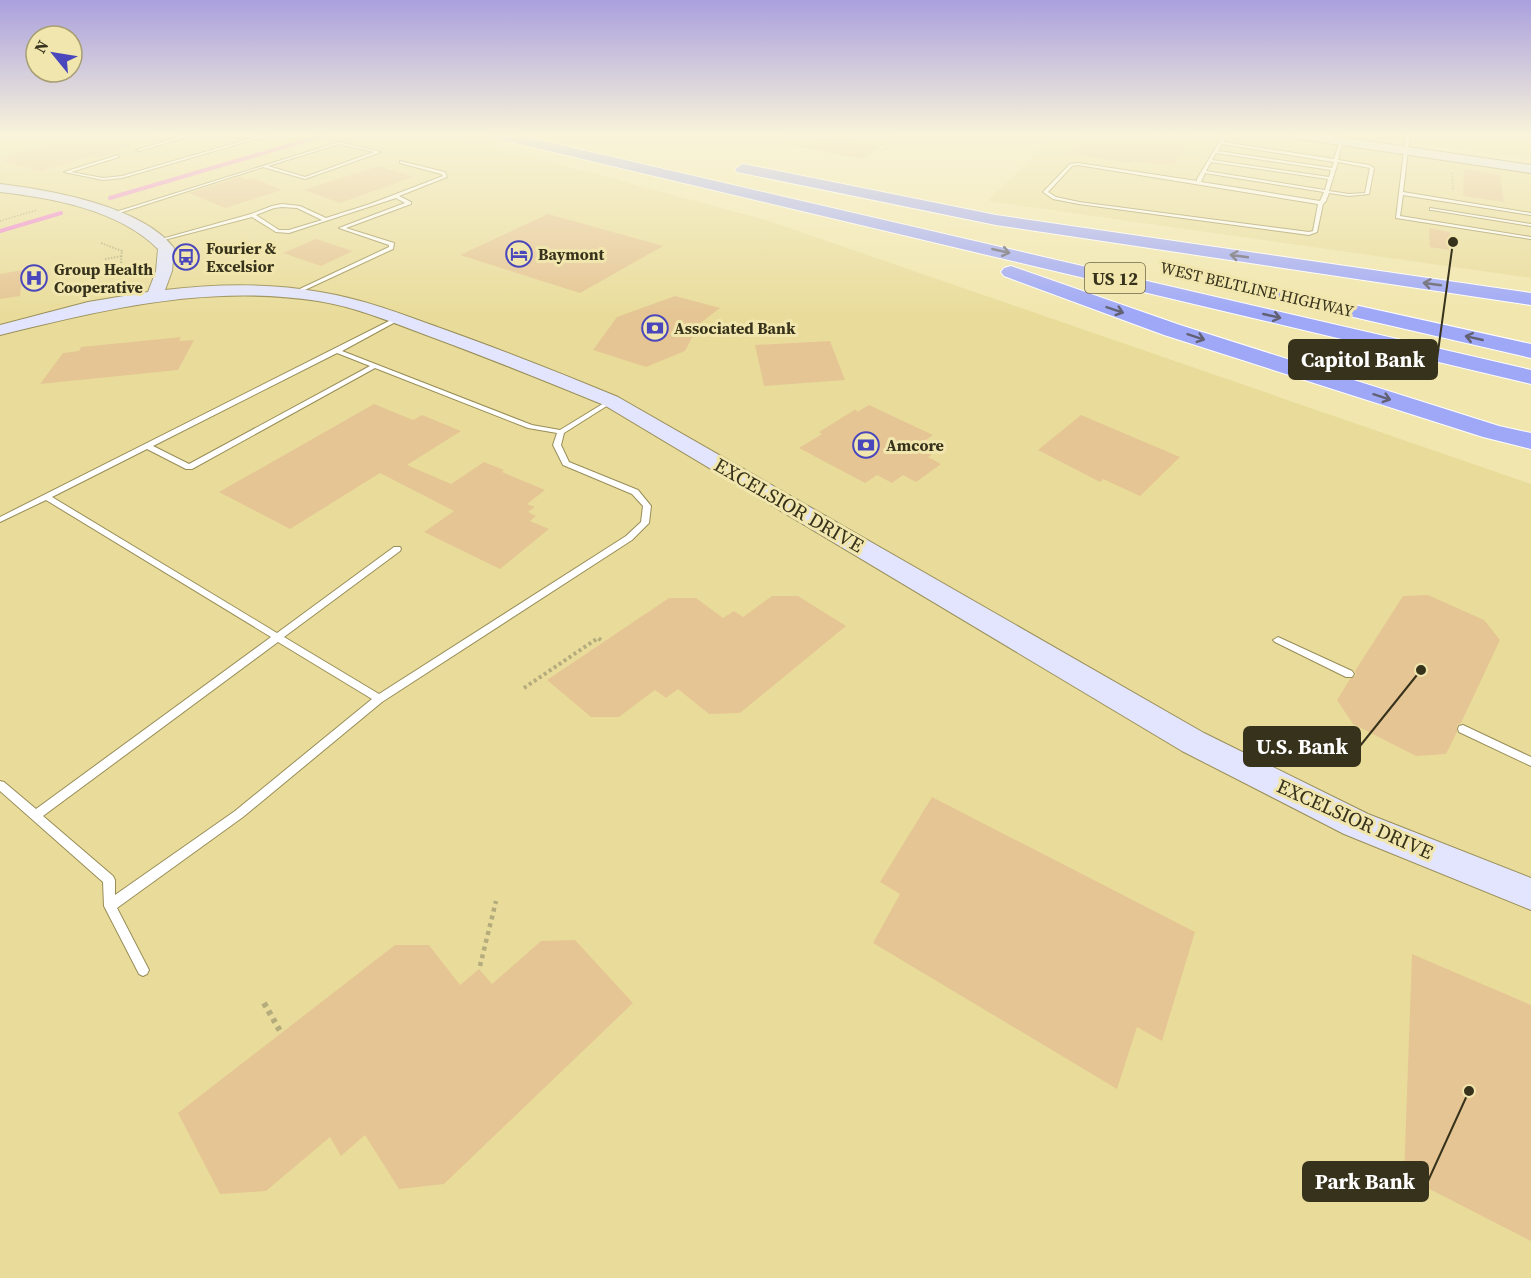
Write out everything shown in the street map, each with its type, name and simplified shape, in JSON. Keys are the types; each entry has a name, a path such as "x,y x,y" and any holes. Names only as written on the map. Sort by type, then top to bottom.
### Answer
{"highway":[{"path":"781,194 1172,330 1492,432 1531,447"},
{"name":"WEST BELTLINE HIGHWAY","path":"805,194 1531,377"},
{"name":"WEST BELTLINE HIGHWAY","path":"821,194 1105,254"},
{"path":"846,194 986,218 1531,298"},
{"name":"WEST BELTLINE HIGHWAY","path":"1254,288 1531,351"},
{"path":"1492,432 1531,441"}],"street":[{"path":"39,194 55,196 145,229 160,240 166,248 166,264 154,298"},
{"name":"EXCELSIOR DRIVE","path":"0,330 75,311 154,298 224,292 292,294 340,300 551,375 611,401 1193,742 1356,824 1531,894"}],"lane":[{"path":"108,215 176,194"},
{"path":"253,215 278,231 289,232 402,194"},
{"path":"1048,194 1055,198 1079,203 1310,234 1315,232 1321,202 1324,201 1326,194"},
{"path":"1267,194 1321,202"},
{"path":"1342,194 1356,196 1367,194"},
{"path":"1401,194 1398,217 1531,238"},
{"path":"1405,194 1531,214"},
{"path":"292,294 391,248 392,244 341,228 409,203 396,196"},
{"path":"1432,198 1432,223"},
{"path":"160,240 253,215 282,204 294,204 326,220"},
{"path":"1432,209 1531,225"},
{"path":"0,520 398,319"},
{"path":"337,351 530,427 561,432 611,401"},
{"path":"147,446 189,467 375,366"},
{"path":"110,906 239,814 379,699 629,538 645,523 647,506 635,492 566,463 557,445 561,432"},
{"path":"47,497 379,699"},
{"path":"35,816 398,549"},
{"path":"1278,640 1349,674"},
{"path":"1463,729 1531,762"},
{"path":"0,785 110,880 110,906 142,970"}],"path":[{"path":"0,221 42,209"},
{"path":"101,243 122,251 121,263"},
{"path":"105,259 122,256"},
{"path":"524,688 598,638 602,641"},
{"path":"480,966 496,901"},
{"path":"264,1003 280,1031"}],"shaded area":[{"path":"0,194 668,194 766,220 1531,484 1531,1278 0,1278"},
{"path":"995,194 1531,194 1531,278 988,201"}],"building":[{"path":"191,194 270,194 225,208"},
{"path":"314,194 366,194 340,203"},
{"path":"1463,194 1503,194 1504,202 1463,196"},
{"name":"Baymont","path":"548,214 663,246 580,293 460,255"},
{"path":"1429,228 1450,232 1449,250 1430,247"},
{"path":"316,239 353,251 321,266 283,253"},
{"path":"23,270 20,296 0,299 0,274"},
{"path":"675,296 720,308 695,327 697,328 685,351 646,367 593,350 617,317"},
{"path":"181,337 179,341 194,340 178,370 40,384 63,353 79,351 81,347"},
{"path":"830,341 845,380 764,386 755,345"},
{"path":"374,404 413,420 422,415 461,431 407,465 451,484 484,462 504,470 502,472 545,490 527,504 535,507 528,512 536,516 530,521 549,529 500,569 424,532 454,511 380,473 290,529 219,492"},
{"name":"Amcore","path":"869,405 933,435 923,442 939,450 928,457 941,464 916,482 903,475 892,483 877,475 865,483 799,448 822,434 819,432 856,409 857,412"},
{"path":"1081,415 1180,457 1140,496 1103,479 1100,482 1038,450"},
{"path":"1428,595 1484,620 1500,640 1461,723 1457,725 1457,732 1446,754 1416,756 1353,724 1337,700 1350,679 1356,675 1355,671 1403,596"},
{"path":"772,596 798,596 846,626 740,713 709,714 678,689 666,698 655,690 619,717 591,717 547,680 669,598 696,598 723,618 734,611 743,617"},
{"path":"932,797 1195,932 1162,1041 1137,1027 1117,1089 873,943 900,894 880,882"},
{"path":"575,940 633,1003 444,1184 399,1189 365,1135 341,1156 330,1137 266,1191 220,1194 178,1113 395,945 429,945 460,985 479,969 492,984 541,941"},
{"path":"1412,954 1531,1005 1531,1241 1404,1176"}],"waterway":[{"path":"110,198 125,194"},
{"path":"0,231 61,213"}],"place":[{"name":"Capitol Bank","path":"1453,242"},
{"name":"Baymont","path":"519,254"},
{"name":"Fourier & Excelsior","path":"186,257"},
{"name":"Group Health Cooperative","path":"34,278"},
{"name":"Associated Bank","path":"655,328"},
{"name":"Amcore","path":"866,445"},
{"name":"U.S. Bank","path":"1421,670"},
{"name":"Park Bank","path":"1469,1091"}]}
